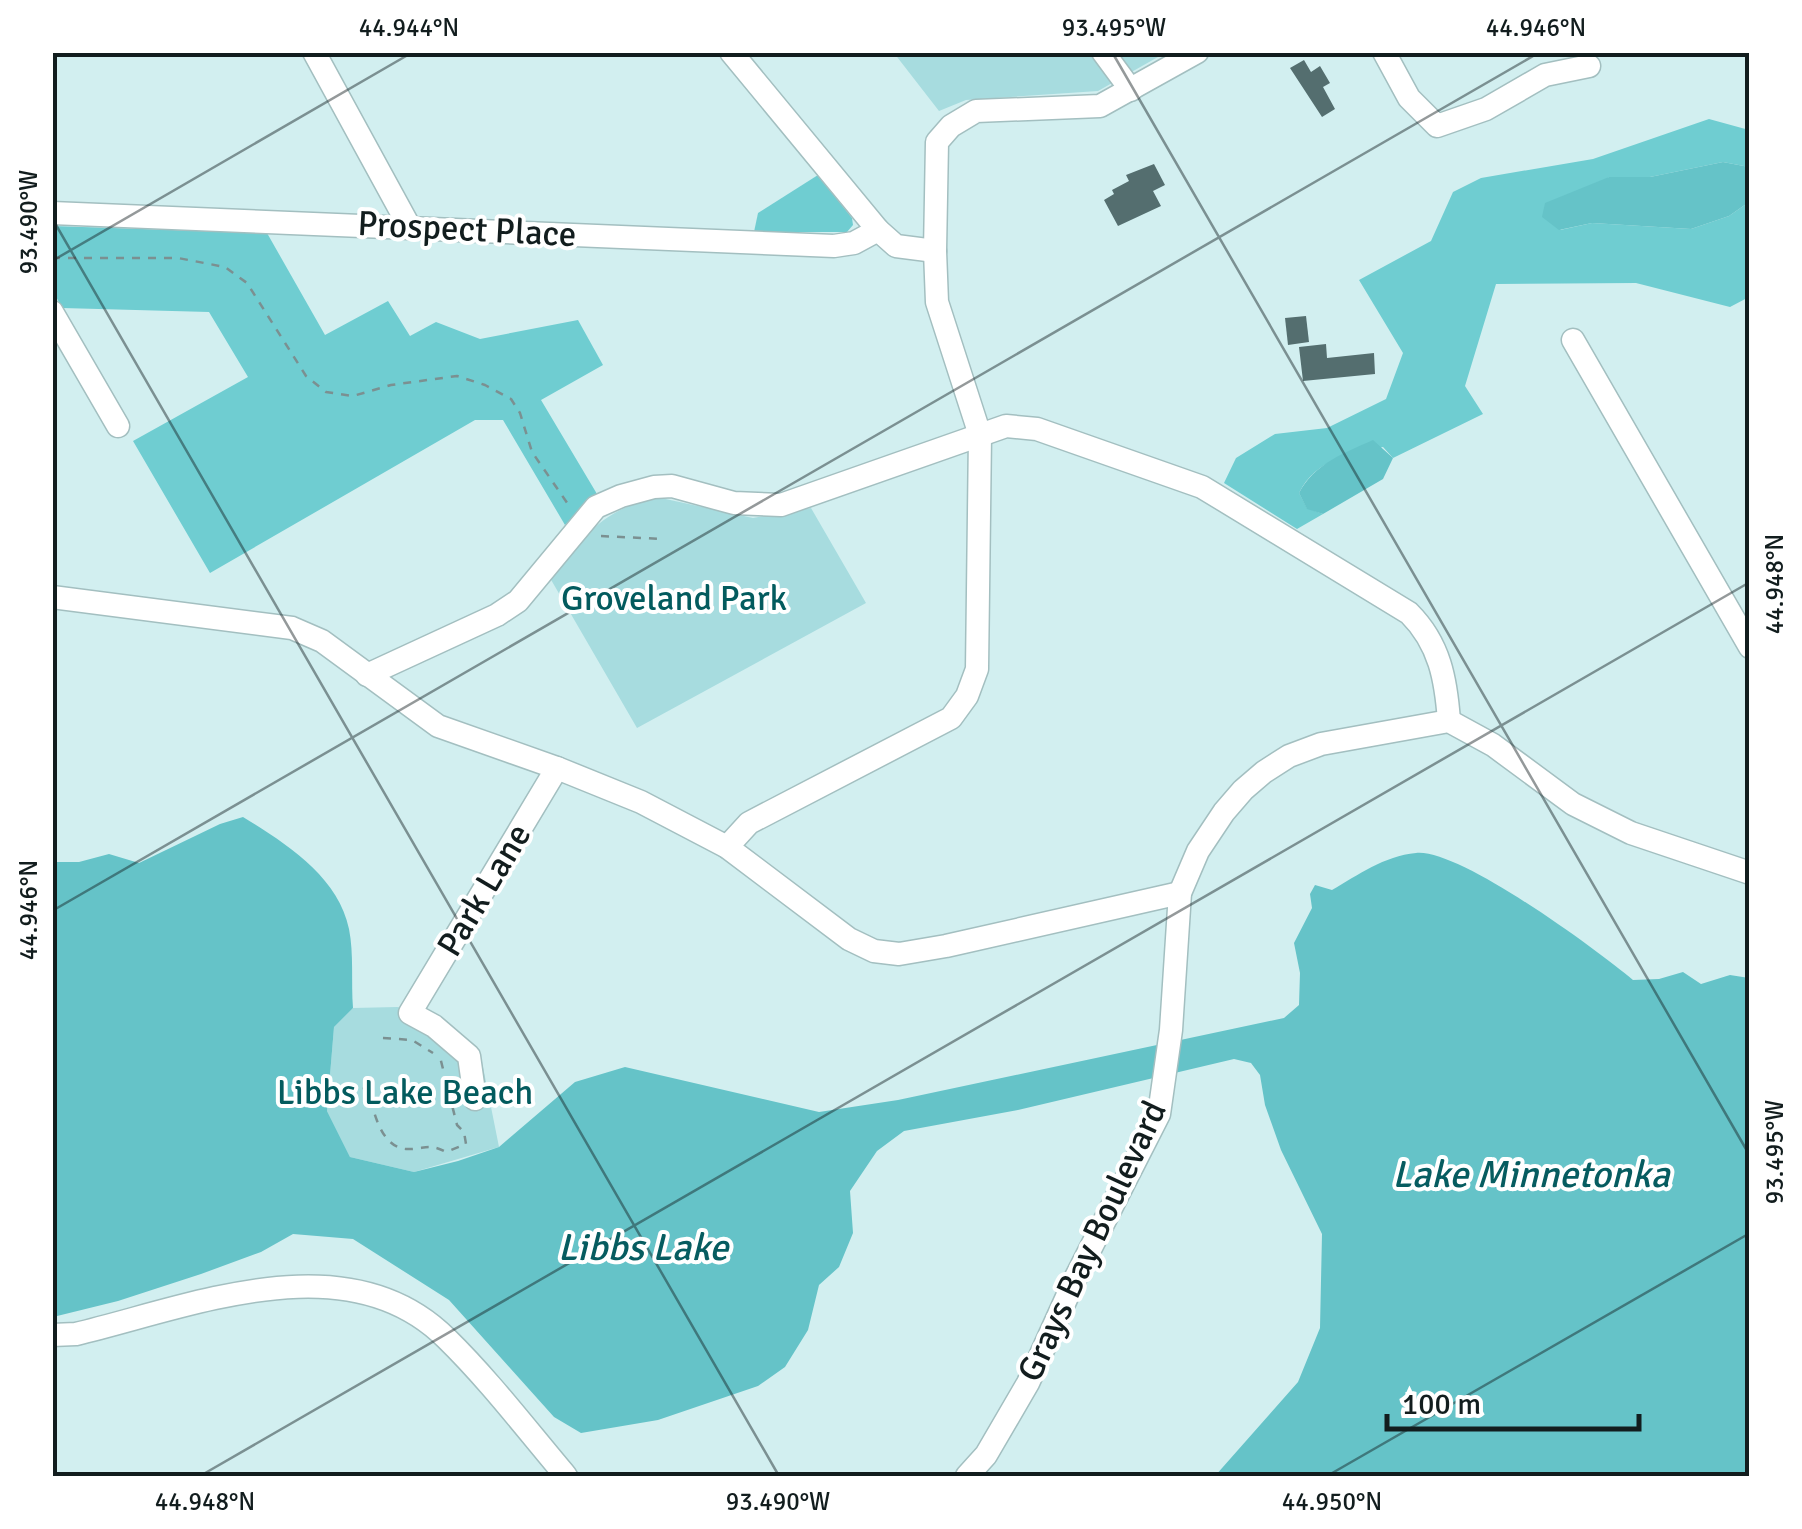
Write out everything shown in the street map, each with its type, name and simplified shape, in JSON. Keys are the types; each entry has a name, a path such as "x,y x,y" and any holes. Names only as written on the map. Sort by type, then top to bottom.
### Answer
{"street":[{"path":"314,52 408,226"},
{"path":"730,52 878,230 896,246 935,250"},
{"path":"1103,52 1131,90"},
{"path":"727,847 749,823 931,732 951,718 967,696 977,669 980,434 938,302 937,142 951,126 976,111 1100,106 1198,52"},
{"path":"1390,54 1409,98 1438,126 1486,109 1545,75 1589,66"},
{"name":"Prospect Place","path":"52,213 834,246 854,243 878,230"},
{"path":"52,312 118,426"},
{"path":"1573,340 1750,647"},
{"path":"367,675 497,615 518,601 596,507 621,496 672,486 734,503 781,505 1006,426 1037,429 1202,487 1395,604 1422,626 1438,654 1446,678 1449,721 1493,744 1573,804 1686,854 1750,873"},
{"path":"52,597 292,628 322,641 438,726 641,802 727,847 849,940 874,951 899,954 946,946 1180,894"},
{"name":"Grays Bay Boulevard","path":"967,1476 986,1456 1028,1383 1076,1277 1159,1114 1171,1030 1180,894 1198,851 1243,790 1289,756 1321,744 1449,721"},
{"name":"Park Lane","path":"475,1098 469,1056 434,1026 410,1012 557,768"},
{"path":"52,1335 76,1334 276,1286 343,1290 376,1298 413,1313 445,1336 566,1476"}],"path":[{"path":"52,258 178,258 225,266 247,283 306,376 326,392 353,396 390,385 457,376 485,384 511,399 520,413 532,452 576,514"},
{"path":"590,527 602,538 662,539"},
{"path":"347,1084 368,1088 382,1132 392,1144 404,1149 432,1145 446,1152 466,1144 464,1132 456,1125 440,1057 412,1040 383,1038"}],"green space":[{"path":"894,53 1165,53 1098,91 966,100 939,111"},
{"name":"Groveland Park","path":"661,498 753,518 811,508 866,603 637,728 550,578 597,525 625,508"},
{"name":"Libbs Lake Beach","path":"353,1008 422,1010 480,1052 499,1147 414,1172 350,1157 327,1111 334,1027"}],"shaded area":[{"path":"1709,119 1749,130 1749,167 1723,162 1650,177 1609,177 1560,230 1592,223 1691,229 1729,216 1749,202 1749,297 1730,307 1636,283 1496,284 1465,386 1483,414 1393,458 1383,447 1324,465 1299,493 1307,508 1323,514 1297,529 1224,483 1236,458 1275,434 1327,428 1386,399 1403,353 1359,280 1431,241 1453,192 1481,178 1593,159"},
{"path":"818,175 852,218 853,225 847,232 754,232 758,213"},
{"path":"52,226 267,233 325,335 388,301 410,336 436,322 480,339 578,320 603,365 541,400 597,494 565,525 503,420 475,420 210,573 133,441 248,377 209,312 62,308 53,291"}],"water":[{"path":"1723,162 1749,167 1749,202 1729,216 1691,229 1592,223 1559,230 1542,217 1545,203 1609,177 1650,177"},
{"path":"1373,440 1393,458 1383,479 1323,514 1307,509 1299,493 1313,474 1331,460"},
{"path":"243,817 292,850 322,877 343,910 349,929 353,1008 334,1027 327,1111 350,1157 414,1172 499,1147 575,1082 625,1067 819,1112 898,1100 1284,1018 1299,1005 1300,973 1294,943 1312,908 1310,894 1315,885 1332,890 1382,862 1416,853 1436,856 1494,883 1560,925 1633,980 1659,979 1683,972 1701,984 1730,975 1749,978 1749,1476 1215,1476 1298,1382 1320,1328 1322,1234 1281,1150 1265,1105 1260,1075 1251,1063 1234,1059 1018,1110 904,1131 877,1151 850,1191 853,1233 839,1267 819,1285 808,1330 785,1367 758,1386 658,1420 581,1433 554,1417 449,1300 353,1239 293,1234 261,1252 201,1274 53,1317 52,862 79,862 109,854 139,863"}],"building":[{"path":"1304,60 1311,72 1320,66 1330,83 1323,87 1335,109 1322,117 1290,68"},
{"path":"1154,164 1165,185 1153,191 1161,206 1118,226 1104,200 1114,194 1112,190 1129,181 1126,175"},
{"path":"1306,316 1309,342 1288,345 1285,318"},
{"path":"1326,344 1327,358 1374,353 1375,374 1303,381 1299,347"}],"water label":[{"name":"Lake Minnetonka","path":"1531,1174"},
{"name":"Libbs Lake","path":"643,1247"}]}
